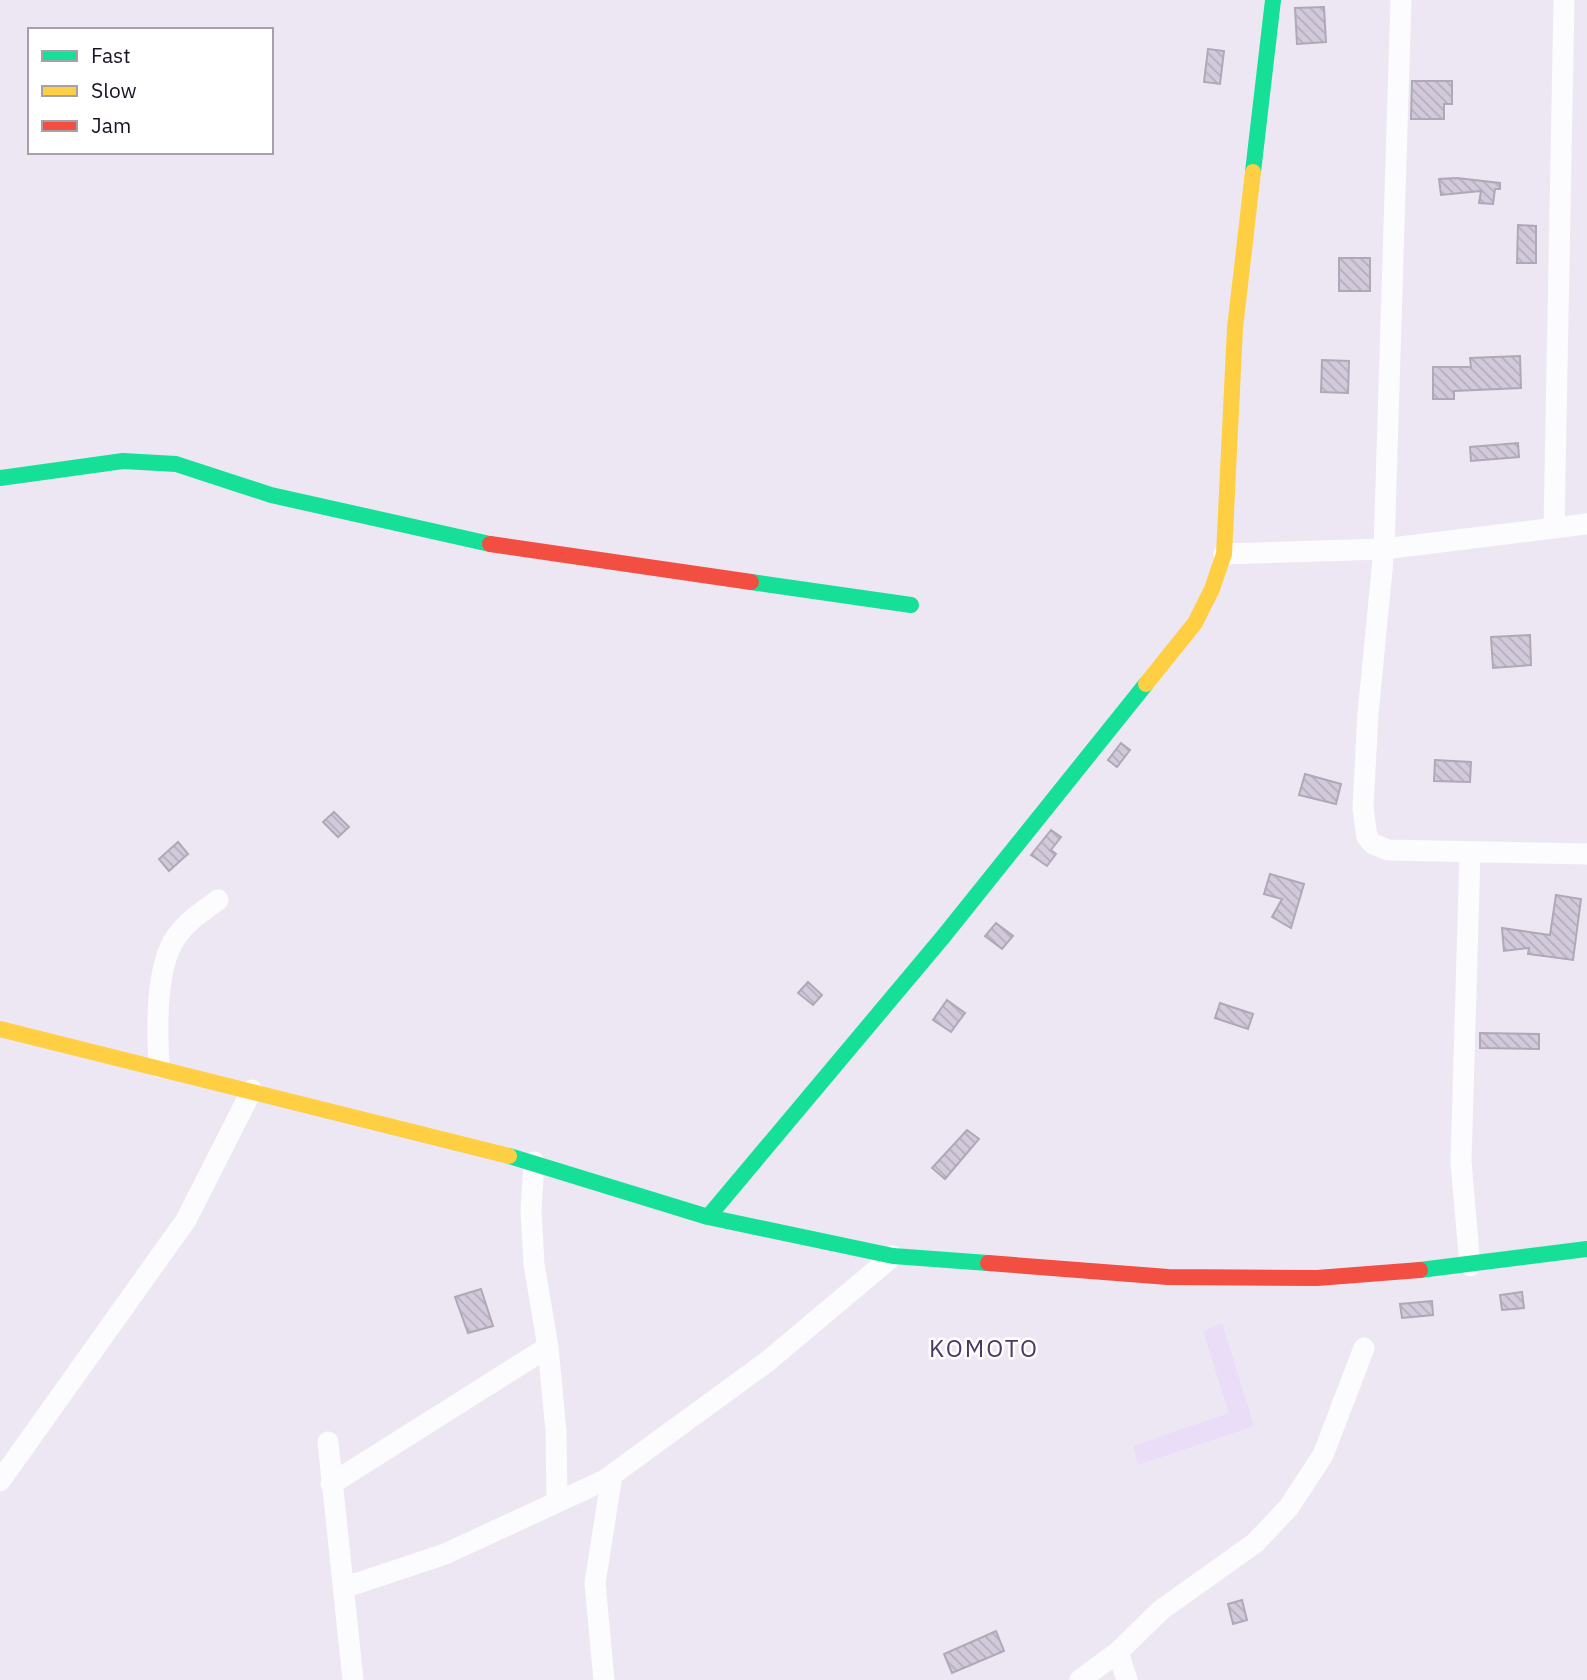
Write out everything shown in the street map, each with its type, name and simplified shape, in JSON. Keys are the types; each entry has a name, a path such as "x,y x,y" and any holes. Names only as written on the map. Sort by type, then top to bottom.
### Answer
{"street":[{"path":"708,1217 943,937 1195,623 1212,589 1224,554 1235,328 1273,0"},
{"path":"1401,0 1384,548 1368,714 1363,808 1367,837 1373,844 1388,850 1587,854"},
{"path":"1554,528 1563,0"},
{"path":"0,478 123,461 176,464 271,495 472,542 911,606"},
{"path":"1224,554 1384,548 1587,524"},
{"path":"1469,853 1461,1162 1470,1266"},
{"path":"159,1067 157,1027 169,950 185,925 218,900"},
{"path":"0,1029 534,1162 708,1217 893,1256 1168,1277 1317,1278 1470,1266 1587,1249"},
{"path":"0,1481 186,1220 252,1090"},
{"path":"534,1162 531,1210 534,1264 548,1347 556,1431 557,1500"},
{"path":"346,1587 445,1553 612,1475 768,1361 893,1256"},
{"path":"331,1483 548,1347"},
{"path":"1080,1680 1118,1651 1161,1610 1255,1543 1289,1507 1323,1455 1364,1348"},
{"path":"328,1442 346,1587 354,1680"},
{"path":"604,1680 595,1583 612,1475"},
{"path":"1118,1651 1127,1680"}],"shaded area":[{"path":"1222,1323 1254,1426 1138,1465 1133,1446 1229,1413 1203,1331"}],"building":[{"path":"1324,7 1326,42 1297,44 1295,8"},
{"path":"1208,49 1224,51 1220,84 1204,82"},
{"path":"1412,81 1452,81 1452,104 1444,104 1444,119 1411,119"},
{"path":"1457,178 1500,183 1500,189 1495,189 1493,204 1479,203 1481,191 1441,195 1439,179"},
{"path":"1518,225 1536,226 1536,263 1517,263"},
{"path":"1339,258 1370,258 1370,291 1339,291"},
{"path":"1520,356 1521,388 1454,391 1454,399 1433,399 1433,367 1471,367 1470,358"},
{"path":"1322,360 1349,361 1348,393 1321,392"},
{"path":"1518,443 1519,457 1471,461 1470,447"},
{"path":"1530,635 1531,665 1493,668 1491,637"},
{"path":"1121,743 1130,750 1117,767 1108,760"},
{"path":"1435,760 1471,762 1470,782 1434,781"},
{"path":"1305,774 1341,784 1336,804 1299,795"},
{"path":"334,812 349,827 338,837 323,822"},
{"path":"1051,830 1061,837 1051,850 1056,854 1047,866 1031,855"},
{"path":"178,842 188,854 169,871 159,859"},
{"path":"1270,874 1304,884 1291,928 1272,917 1282,899 1264,894"},
{"path":"1556,895 1581,899 1573,960 1528,954 1529,948 1504,951 1502,928 1550,935"},
{"path":"996,923 1013,936 1002,949 985,936"},
{"path":"808,982 822,995 813,1005 798,993"},
{"path":"947,1000 965,1013 951,1032 933,1020"},
{"path":"1220,1003 1253,1014 1248,1029 1215,1018"},
{"path":"1480,1033 1539,1034 1539,1049 1480,1048"},
{"path":"967,1130 979,1139 945,1179 932,1168"},
{"path":"481,1289 493,1326 468,1333 455,1297"},
{"path":"1522,1292 1524,1308 1502,1310 1500,1295"},
{"path":"1432,1301 1433,1315 1402,1318 1400,1304"},
{"path":"1242,1600 1247,1620 1233,1624 1228,1604"},
{"path":"996,1631 1004,1651 952,1673 944,1654"}],"traffic: fast":[{"path":"1253,172 1273,0"},
{"path":"0,478 123,461 176,464 271,495 490,544"},
{"path":"751,582 911,605"},
{"path":"708,1217 943,937 1146,684"},
{"path":"509,1156 708,1217 893,1256 988,1263"},
{"path":"1420,1270 1587,1249"}],"traffic: slow":[{"path":"1146,684 1195,623 1212,589 1224,554 1235,328 1253,172"},
{"path":"0,1029 509,1156"}],"traffic: jam":[{"path":"490,544 751,582"},
{"path":"988,1263 1168,1277 1317,1278 1420,1270"}],"district":[{"name":"KOMOTO","path":"984,1348"}]}
